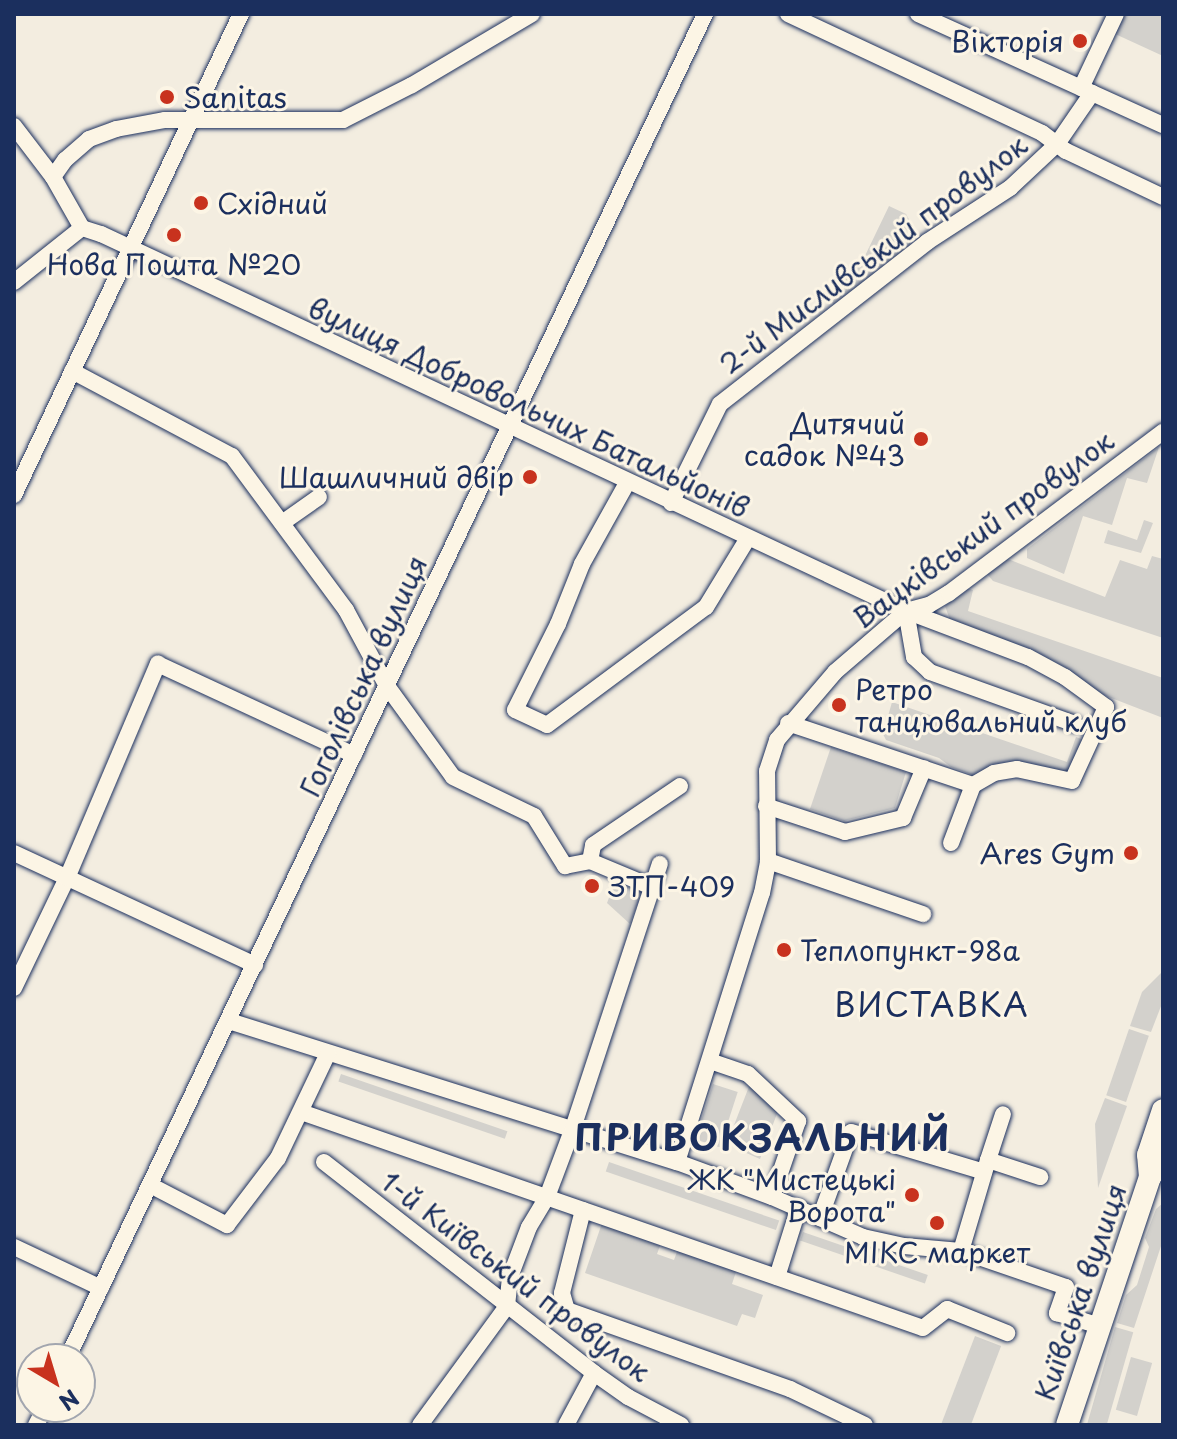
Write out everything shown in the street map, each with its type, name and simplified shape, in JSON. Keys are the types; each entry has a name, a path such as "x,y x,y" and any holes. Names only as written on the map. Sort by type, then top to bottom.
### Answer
{"main road":[{"name":"Київська вулиця","path":"1067,1425 1157,1169 1148,1155 1163,1110"}],"street":[{"path":"14,495 241,14"},
{"path":"53,177 65,160 89,139 116,129 191,119 343,120 412,85 532,14"},
{"name":"Гоголівська вулиця","path":"75,1343 705,14"},
{"path":"788,14 1042,133 1057,144 1163,197"},
{"path":"918,14 1086,87 1163,116"},
{"path":"938,14 1163,125"},
{"name":"2-й Мисливський провулок","path":"671,503 720,404 927,242 1010,188 1057,144 1086,87 1116,14"},
{"path":"14,126 53,177 82,228 14,282"},
{"name":"вулиця Добровольчих Батальйонів","path":"82,228 906,611 1028,657 1065,677 1106,707 1072,781 1006,769 973,785"},
{"path":"72,371 232,456 346,610 387,686 453,777 534,816 565,866 590,861 652,887"},
{"name":"Вацківський провулок","path":"677,1162 762,893 768,861 766,806 771,752 788,723 835,672 906,611 929,605 949,593 1163,432"},
{"path":"627,483 582,564 558,624 515,710 547,725 706,607 748,538"},
{"path":"282,523 319,497"},
{"path":"906,611 914,657 930,672 1075,724"},
{"path":"14,988 67,878 158,664 354,755"},
{"path":"788,723 973,785 951,843"},
{"path":"766,806 845,832 903,818 924,768"},
{"path":"590,861 593,845 680,786"},
{"path":"14,853 255,965"},
{"path":"768,861 923,914"},
{"path":"420,1425 507,1306 510,1277 529,1227 547,1197 573,1128 660,864"},
{"path":"229,1021 677,1162 799,1207 883,1243 961,1251 1066,1287 1057,1313 1100,1326"},
{"path":"150,1185 227,1225 278,1158 328,1053"},
{"path":"710,1061 748,1074 798,1121 772,1197"},
{"path":"301,1112 923,1328 947,1309 1007,1333"},
{"path":"961,1251 1003,1114"},
{"path":"820,1218 851,1132 1040,1177"},
{"name":"1-й Київський провулок","path":"324,1162 594,1373 628,1397 681,1425"},
{"path":"777,1277 799,1207"},
{"path":"583,1210 562,1293 567,1310 790,1389 865,1425"},
{"path":"14,1247 101,1288"},
{"path":"566,1425 594,1373"}],"shaded area":[{"path":"1122,14 1163,14 1163,56 1113,33"},
{"path":"889,206 906,214 921,241 837,307 832,303 850,270 862,262"},
{"path":"1159,447 1147,483 1127,478 1112,525 1083,516 1064,574 1027,558 1027,549"},
{"path":"1144,520 1153,523 1141,553 1104,543 1108,530 1137,540"},
{"path":"1152,556 1163,559 1163,638 993,581 987,574 1008,559 1105,597 1120,560 1147,569"},
{"path":"967,588 973,590 968,611 1163,678 1163,718 1101,694 1068,669 1034,651 977,633 950,620 945,606"},
{"path":"892,702 1067,762 1076,737 1084,740 1070,771 984,779 951,767 939,758 886,740 883,734"},
{"path":"831,747 906,772 895,808 844,821 810,809"},
{"path":"615,882 642,892 630,924 607,903"},
{"path":"1163,971 1163,1001 1151,1032 1130,1026 1142,992"},
{"path":"1129,1029 1149,1036 1126,1102 1106,1095"},
{"path":"341,1074 507,1131 505,1139 338,1082"},
{"path":"713,1084 738,1092 720,1147 695,1139"},
{"path":"750,1084 778,1111 760,1159 735,1148 738,1141 729,1138"},
{"path":"1105,1098 1127,1106 1098,1188 1095,1124"},
{"path":"609,1162 779,1221 776,1230 606,1171"},
{"path":"1163,1203 1163,1240 1134,1328 1117,1323 1126,1295 1137,1285 1149,1247 1145,1238 1156,1209"},
{"path":"602,1223 661,1243 657,1254 674,1260 678,1249 737,1269 732,1284 763,1295 755,1318 742,1314 737,1326 585,1273"},
{"path":"803,1232 928,1275 925,1283 800,1241"},
{"path":"1115,1327 1133,1332 1107,1425 1087,1425"},
{"path":"975,1336 1001,1346 971,1425 941,1424"},
{"path":"1131,1357 1152,1363 1137,1416 1116,1410"}],"place":[{"name":"Вікторія","path":"1080,41"},
{"name":"Sanitas","path":"167,97"},
{"name":"Східний","path":"201,203"},
{"name":"Нова Пошта №20","path":"174,235"},
{"name":"Дитячий садок №43","path":"921,439"},
{"name":"Шашличний двір","path":"530,477"},
{"name":"Ретро танцювальний клуб","path":"839,705"},
{"name":"Ares Gym","path":"1131,853"},
{"name":"ЗТП-409","path":"592,886"},
{"name":"Теплопункт-98а","path":"784,950"},
{"name":"ЖК \"Мистецькі Ворота\"","path":"912,1195"},
{"name":"МІКС маркет","path":"937,1223"}],"district":[{"name":"ВИСТАВКА","path":"932,1004"},
{"name":"ПРИВОКЗАЛЬНИЙ","path":"763,1137"}]}
